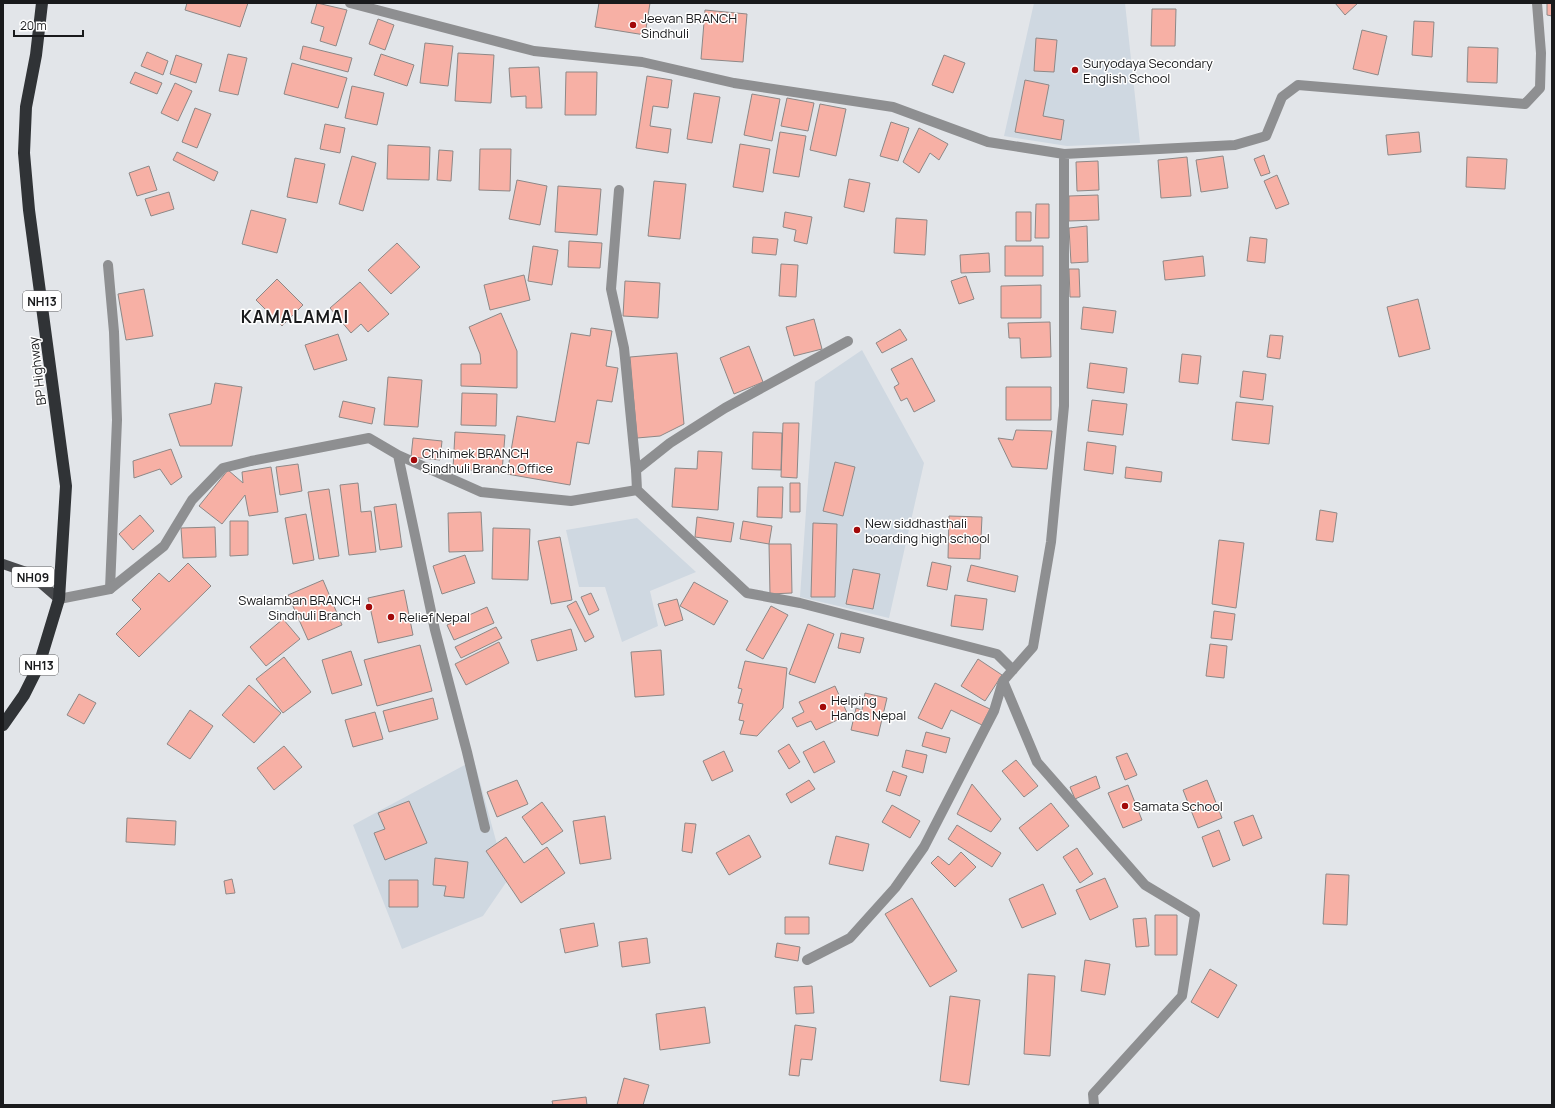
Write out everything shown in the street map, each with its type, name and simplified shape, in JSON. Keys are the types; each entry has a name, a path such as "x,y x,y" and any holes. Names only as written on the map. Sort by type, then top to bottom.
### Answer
{"highway":[{"name":"BP Highway","path":"3,724 24,695 39,665 59,599 66,486 30,210 24,152 26,107 36,55 42,3"}],"main road":[{"name":"NH09","path":"3,564 28,573 59,599"}],"street":[{"path":"350,3 534,51 642,62 734,83 893,107 988,142 1064,154 1235,145 1266,136 1282,97 1298,85 1525,104 1540,88 1541,53 1537,3"},
{"path":"807,960 850,938 895,888 920,853 954,792 994,711 1003,682 1033,647 1051,542 1064,406 1064,154"},
{"path":"619,190 611,289 624,348 637,490 747,593 800,603 997,654 1013,670"},
{"path":"108,265 114,332 116,420 110,589"},
{"path":"636,470 670,444 725,408 848,341"},
{"path":"59,599 110,589 164,546 192,500 223,468 369,438 398,455 481,492 571,501 637,490"},
{"path":"398,455 434,630 467,752 485,828"},
{"path":"1003,682 1037,762 1146,885 1195,915 1182,996 1093,1094 1094,1105"}],"shaded area":[{"name":"Suryodaya Secondary English School","path":"1034,3 1125,3 1140,143 1067,146 1004,136"},
{"name":"New siddhasthali boarding high school","path":"862,350 924,463 889,618 800,597 815,382"},
{"path":"637,518 696,572 650,591 658,626 622,642 605,587 579,587 566,530"},
{"path":"474,760 507,881 483,916 402,949 353,825"}],"building":[{"path":"187,3 248,3 240,27 185,10"},
{"path":"317,3 347,10 336,46 320,41 324,27 311,23"},
{"path":"599,3 650,3 645,35 595,27"},
{"path":"1335,3 1358,3 1345,15"},
{"path":"1547,3 1552,3 1552,16 1547,15"},
{"path":"1152,9 1176,9 1175,46 1151,46"},
{"path":"705,10 747,14 743,62 701,59"},
{"path":"378,19 394,25 385,50 369,44"},
{"path":"1414,21 1434,22 1432,57 1412,55"},
{"path":"1362,30 1387,36 1378,75 1353,69"},
{"path":"1036,38 1057,40 1054,72 1034,71"},
{"path":"425,43 453,46 448,86 420,83"},
{"path":"303,46 352,58 348,72 300,59"},
{"path":"1468,47 1498,48 1497,83 1467,82"},
{"path":"147,52 168,61 163,75 141,66"},
{"path":"458,53 494,55 491,103 455,101"},
{"path":"228,54 247,58 238,95 219,91"},
{"path":"381,54 414,65 407,86 374,75"},
{"path":"176,55 202,64 196,83 170,74"},
{"path":"944,55 965,63 953,93 932,85"},
{"path":"292,63 347,78 338,108 284,94"},
{"path":"539,67 542,108 526,108 526,96 511,97 509,68"},
{"path":"135,72 162,83 157,94 130,83"},
{"path":"566,72 597,72 596,115 565,115"},
{"path":"647,76 672,80 668,108 653,106 650,126 671,129 668,153 636,148"},
{"path":"1025,80 1049,85 1043,116 1064,120 1061,140 1015,132"},
{"path":"175,83 192,91 178,121 161,113"},
{"path":"352,86 384,93 377,125 345,118"},
{"path":"694,93 720,97 712,143 687,139"},
{"path":"752,94 780,99 772,141 744,135"},
{"path":"787,98 814,103 808,131 781,126"},
{"path":"820,104 846,109 836,156 810,150"},
{"path":"195,108 211,114 197,148 182,142"},
{"path":"891,122 909,128 898,161 880,156"},
{"path":"325,124 345,128 340,153 320,149"},
{"path":"919,128 948,144 939,160 930,153 919,173 903,162"},
{"path":"780,132 806,136 799,177 773,173"},
{"path":"1419,132 1421,152 1388,155 1386,135"},
{"path":"740,144 770,149 763,192 733,187"},
{"path":"388,145 430,147 429,180 387,179"},
{"path":"480,149 511,149 510,191 479,190"},
{"path":"439,150 453,151 451,181 437,180"},
{"path":"177,152 218,172 214,181 173,160"},
{"path":"1264,155 1270,173 1261,176 1254,159"},
{"path":"352,156 376,163 363,211 339,204"},
{"path":"1223,156 1228,188 1201,192 1196,160"},
{"path":"1187,157 1191,196 1161,198 1158,160"},
{"path":"1467,157 1507,159 1505,189 1466,187"},
{"path":"295,158 325,164 317,203 287,197"},
{"path":"1098,161 1099,190 1077,191 1076,162"},
{"path":"149,166 157,190 137,196 129,173"},
{"path":"1277,175 1289,204 1276,209 1264,181"},
{"path":"849,179 870,183 864,212 844,207"},
{"path":"517,180 547,186 540,225 509,219"},
{"path":"654,181 686,184 680,239 648,236"},
{"path":"558,186 601,189 597,235 555,232"},
{"path":"169,192 174,209 151,216 145,199"},
{"path":"1098,195 1099,220 1069,221 1069,196"},
{"path":"1036,204 1049,204 1049,238 1035,238"},
{"path":"251,210 286,219 277,253 242,244"},
{"path":"785,212 812,217 807,244 794,241 796,230 783,227"},
{"path":"1016,212 1031,212 1031,241 1016,241"},
{"path":"896,218 927,220 925,255 894,253"},
{"path":"1087,226 1088,262 1071,263 1069,228"},
{"path":"753,237 778,239 776,255 752,253"},
{"path":"1250,237 1267,239 1265,263 1247,261"},
{"path":"569,241 602,243 600,268 568,267"},
{"path":"397,243 420,267 391,294 368,270"},
{"path":"533,246 558,250 552,285 528,281"},
{"path":"1005,246 1043,246 1043,276 1005,276"},
{"path":"989,253 990,272 961,273 960,255"},
{"path":"1203,256 1205,276 1165,280 1163,261"},
{"path":"781,264 798,265 796,297 779,296"},
{"path":"1069,269 1079,269 1080,297 1070,297"},
{"path":"524,275 530,300 490,310 484,285"},
{"path":"966,276 974,299 959,304 951,281"},
{"path":"277,279 303,305 282,326 256,300"},
{"path":"625,281 660,283 658,318 623,316"},
{"path":"360,282 389,314 368,332 361,324 351,333 330,308"},
{"path":"1041,285 1041,318 1001,318 1001,286"},
{"path":"144,289 153,336 126,340 118,294"},
{"path":"1418,299 1430,349 1399,357 1387,307"},
{"path":"1083,307 1116,311 1113,333 1081,329"},
{"path":"501,313 517,351 517,388 461,386 461,364 481,364 480,354 469,327"},
{"path":"814,319 822,349 794,356 786,327"},
{"path":"1050,322 1051,357 1021,358 1020,338 1009,338 1008,323"},
{"path":"591,328 612,331 606,366 618,368 612,402 597,400 589,444 577,442 570,485 507,474 517,416 555,422 571,333 590,336"},
{"path":"900,329 907,340 882,353 876,343"},
{"path":"338,334 347,360 314,370 305,345"},
{"path":"1270,335 1283,336 1280,359 1267,357"},
{"path":"749,346 763,382 734,394 720,358"},
{"path":"677,353 684,424 660,436 637,438 630,357"},
{"path":"1182,354 1201,356 1198,384 1179,382"},
{"path":"912,358 935,401 914,412 907,398 901,401 894,387 899,384 891,369"},
{"path":"1090,363 1127,368 1124,393 1087,388"},
{"path":"1243,371 1266,374 1263,400 1240,397"},
{"path":"388,377 422,380 418,427 384,425"},
{"path":"215,383 242,387 232,446 180,446 169,414 211,404"},
{"path":"1006,387 1051,387 1051,420 1006,420"},
{"path":"462,393 497,394 496,426 461,425"},
{"path":"1092,400 1127,404 1123,435 1088,431"},
{"path":"343,401 375,408 372,424 339,417"},
{"path":"1236,402 1273,406 1269,444 1232,440"},
{"path":"783,423 799,423 797,478 781,477"},
{"path":"1016,430 1052,431 1047,469 1012,467 998,438 1013,440"},
{"path":"455,432 505,435 502,472 453,469"},
{"path":"753,432 782,433 781,470 752,469"},
{"path":"413,438 442,441 440,460 411,457"},
{"path":"1087,442 1116,446 1113,474 1084,470"},
{"path":"171,449 182,477 171,485 160,469 134,478 133,461"},
{"path":"698,451 722,452 718,510 672,507 675,468 697,469"},
{"path":"835,462 855,467 843,516 823,511"},
{"path":"298,464 302,491 280,495 276,467"},
{"path":"271,467 278,512 249,516 245,495 222,524 199,506 228,470 243,483 242,472"},
{"path":"1126,467 1162,472 1161,482 1125,478"},
{"path":"358,483 361,512 371,511 376,552 349,555 340,485"},
{"path":"790,483 800,483 800,512 790,512"},
{"path":"758,487 783,487 782,518 757,517"},
{"path":"329,489 339,556 319,559 308,492"},
{"path":"396,504 402,547 380,550 374,507"},
{"path":"1320,510 1337,513 1333,542 1316,540"},
{"path":"481,512 483,551 449,552 448,513"},
{"path":"306,514 314,560 293,564 285,518"},
{"path":"140,515 154,531 133,550 119,534"},
{"path":"949,516 982,517 980,559 948,558"},
{"path":"697,517 734,523 731,542 695,537"},
{"path":"230,521 248,521 248,555 230,556"},
{"path":"743,521 772,526 769,544 740,539"},
{"path":"813,523 837,524 835,597 811,597"},
{"path":"215,527 216,557 183,558 181,528"},
{"path":"493,528 530,529 528,580 492,579"},
{"path":"560,537 572,600 551,604 538,541"},
{"path":"1219,540 1244,543 1236,608 1212,604"},
{"path":"769,544 791,544 792,593 770,594"},
{"path":"465,555 475,583 442,594 433,566"},
{"path":"932,562 951,566 947,590 927,586"},
{"path":"188,563 211,586 139,657 116,634 141,609 132,600 159,573 169,582"},
{"path":"971,565 1018,576 1015,592 967,581"},
{"path":"853,569 880,574 873,609 846,604"},
{"path":"323,580 342,625 308,640 288,595"},
{"path":"694,582 728,601 714,625 680,606"},
{"name":"Relief Nepal","path":"404,590 413,635 378,643 368,598"},
{"path":"591,593 599,610 589,615 581,597"},
{"path":"955,595 987,599 983,630 951,626"},
{"path":"677,599 683,620 665,626 658,604"},
{"path":"576,601 594,637 585,642 567,606"},
{"path":"771,606 788,615 763,659 746,650"},
{"path":"487,607 494,623 454,640 447,625"},
{"path":"1214,611 1235,614 1232,640 1211,638"},
{"path":"283,619 300,639 266,666 250,647"},
{"path":"808,624 834,634 815,683 789,674"},
{"path":"496,627 502,638 461,658 455,647"},
{"path":"571,629 577,650 537,661 531,640"},
{"path":"841,633 864,638 860,653 838,648"},
{"path":"499,642 509,663 466,685 455,664"},
{"path":"1210,644 1227,646 1224,678 1206,676"},
{"path":"420,645 432,691 377,706 364,660"},
{"path":"661,650 664,695 635,697 631,652"},
{"path":"351,651 362,685 332,694 322,660"},
{"path":"284,657 311,692 283,713 256,679"},
{"path":"978,659 1002,675 985,701 961,686"},
{"path":"745,661 787,668 783,708 757,736 740,734 744,721 739,720 743,704 738,703 742,689 738,688"},
{"path":"935,683 990,709 982,725 951,710 942,729 918,718"},
{"path":"249,685 281,713 254,743 222,715"},
{"name":"Helping Hands Nepal","path":"835,686 848,715 816,730 811,721 797,727 792,718 804,712 799,702"},
{"path":"865,693 887,698 878,736 851,730 856,708 862,710"},
{"path":"79,694 96,703 84,724 67,715"},
{"path":"433,698 438,719 389,732 383,711"},
{"path":"190,710 213,726 190,759 167,744"},
{"path":"375,712 383,739 353,747 345,720"},
{"path":"926,732 950,738 946,753 922,746"},
{"path":"824,741 835,762 814,773 803,752"},
{"path":"789,744 800,762 789,769 778,751"},
{"path":"284,746 302,767 274,790 257,768"},
{"path":"906,750 927,755 923,773 902,767"},
{"path":"724,751 733,771 712,781 703,761"},
{"path":"1127,753 1137,775 1125,780 1116,757"},
{"path":"1016,760 1038,786 1024,797 1002,771"},
{"path":"893,771 907,776 900,796 886,791"},
{"path":"1096,776 1100,788 1075,799 1070,787"},
{"path":"517,780 528,804 497,817 487,792"},
{"path":"809,780 815,789 791,803 786,794"},
{"path":"1207,780 1222,818 1198,828 1183,790"},
{"path":"972,784 1001,819 991,832 957,814"},
{"name":"Samata School","path":"1128,785 1142,820 1123,828 1108,793"},
{"path":"409,801 427,843 385,860 374,833 385,829 378,813"},
{"path":"542,802 563,831 542,845 522,817"},
{"path":"1051,803 1069,826 1037,851 1019,828"},
{"path":"892,805 920,821 910,838 882,822"},
{"path":"1253,815 1262,838 1243,846 1234,822"},
{"path":"605,816 611,859 580,864 573,821"},
{"path":"127,818 176,821 175,845 126,842"},
{"path":"685,823 696,824 692,853 682,851"},
{"path":"957,825 1001,853 992,867 948,839"},
{"path":"1219,830 1230,860 1213,867 1202,837"},
{"path":"749,835 761,857 729,875 716,853"},
{"path":"836,836 869,844 863,871 829,864"},
{"path":"506,837 524,863 547,847 565,873 521,903 486,851"},
{"path":"1077,848 1093,874 1080,883 1063,857"},
{"path":"961,852 976,867 955,887 931,863 938,856 949,865"},
{"path":"435,858 468,862 464,898 444,896 446,886 433,885"},
{"path":"1326,874 1349,875 1347,925 1323,924"},
{"path":"1105,878 1118,907 1090,920 1076,890"},
{"path":"232,879 235,893 226,894 224,881"},
{"path":"389,880 418,880 418,907 389,907"},
{"path":"1043,884 1056,914 1022,928 1009,899"},
{"path":"912,898 957,971 930,987 885,914"},
{"path":"1155,915 1177,915 1177,955 1155,955"},
{"path":"785,917 809,917 809,934 785,934"},
{"path":"1146,918 1149,946 1136,947 1133,919"},
{"path":"594,923 598,946 565,953 560,929"},
{"path":"647,938 650,963 622,967 619,942"},
{"path":"777,943 800,947 798,961 775,957"},
{"path":"1085,960 1110,964 1105,995 1081,991"},
{"path":"1210,969 1237,985 1218,1018 1191,1002"},
{"path":"1028,974 1055,976 1050,1056 1024,1054"},
{"path":"812,986 814,1013 796,1014 794,987"},
{"path":"950,996 980,1000 969,1085 940,1081"},
{"path":"705,1007 710,1043 660,1050 656,1014"},
{"path":"795,1025 816,1028 812,1060 801,1059 799,1076 789,1075"},
{"path":"624,1078 649,1085 643,1105 617,1105"},
{"path":"586,1097 587,1105 553,1105 552,1101"}],"place":[{"name":"Jeevan BRANCH Sindhuli","path":"633,25"},
{"name":"Suryodaya Secondary English School","path":"1075,70"},
{"name":"Chhimek BRANCH Sindhuli Branch Office","path":"414,460"},
{"name":"New siddhasthali boarding high school","path":"857,530"},
{"name":"Swalamban BRANCH Sindhuli Branch","path":"369,607"},
{"name":"Relief Nepal","path":"391,617"},
{"name":"Helping Hands Nepal","path":"823,707"},
{"name":"Samata School","path":"1125,806"}],"district":[{"name":"KAMALAMAI","path":"295,316"}]}
